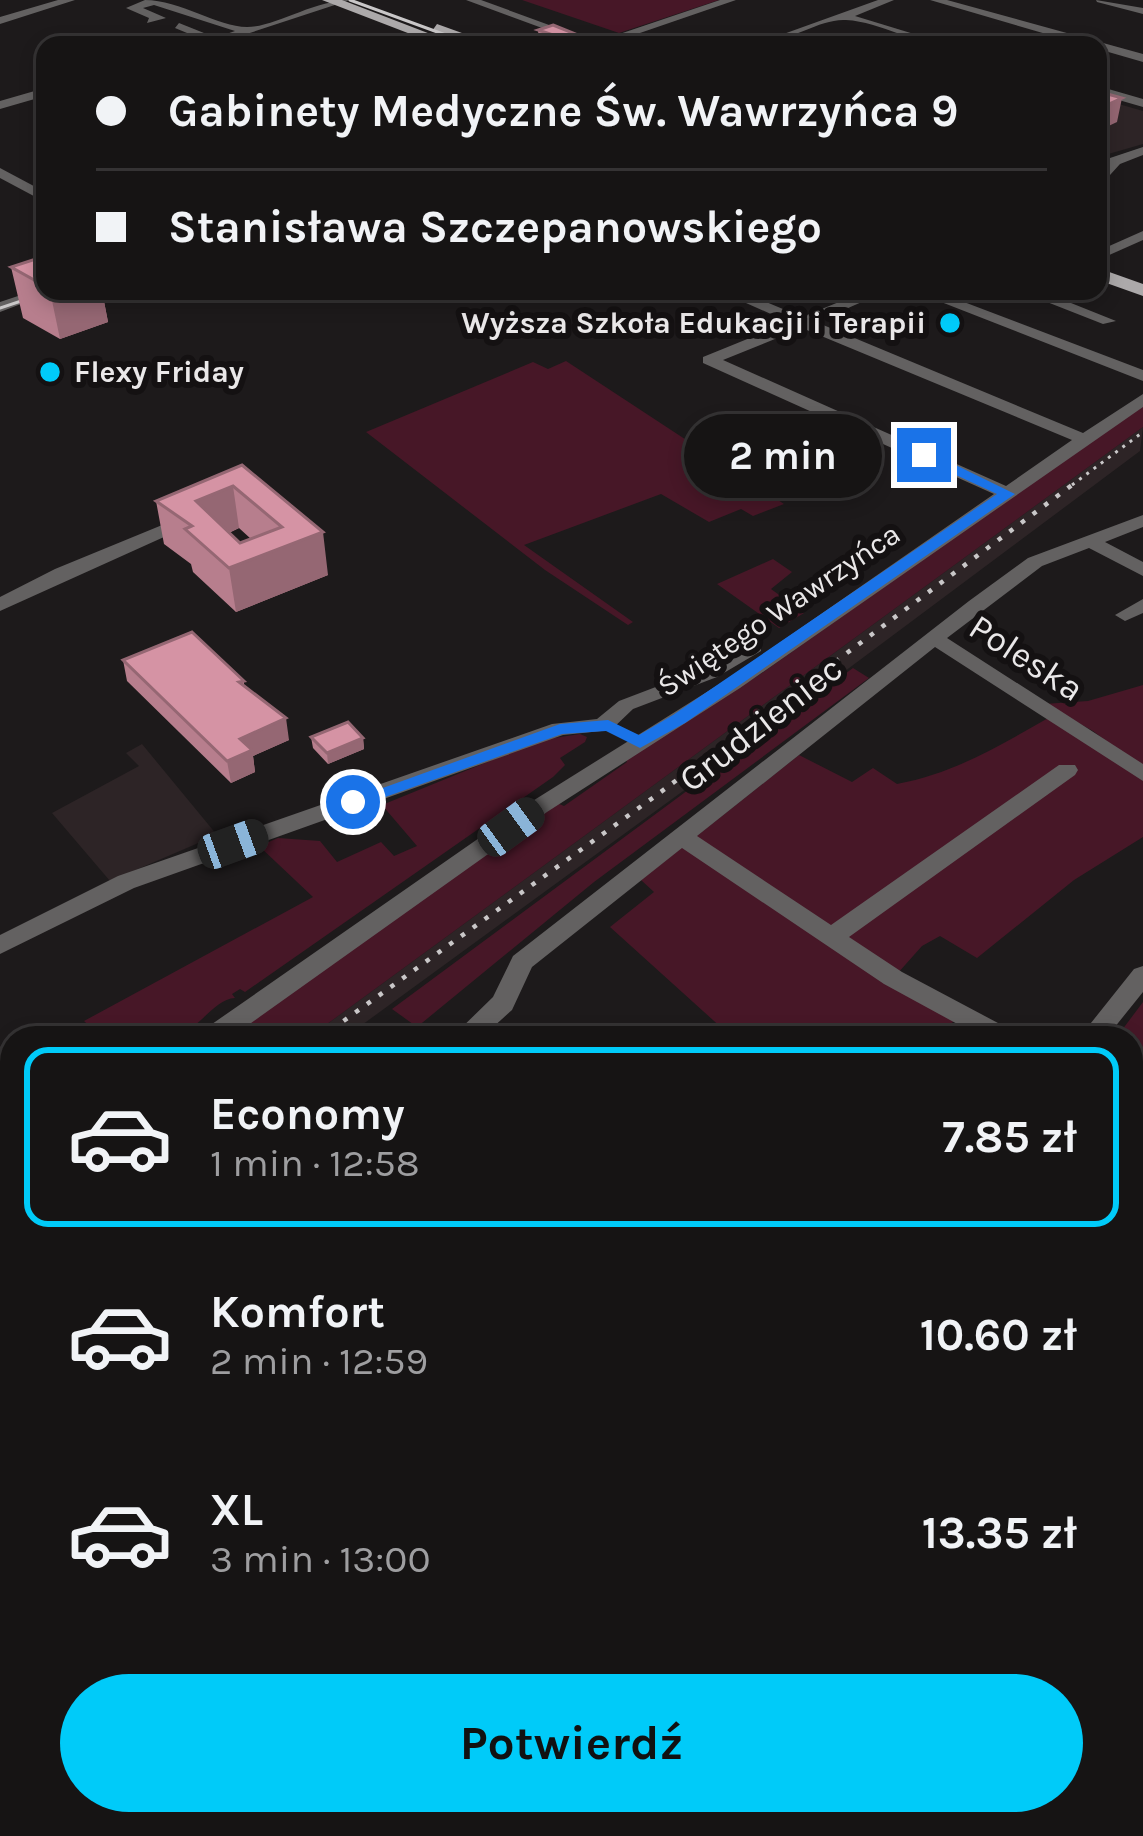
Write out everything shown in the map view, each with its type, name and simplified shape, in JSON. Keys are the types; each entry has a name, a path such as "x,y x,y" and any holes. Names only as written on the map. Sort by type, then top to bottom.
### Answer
{"main road":[{"path":"364,0 458,36"},
{"path":"337,1 428,36"},
{"path":"1107,264 1143,280"},
{"path":"1107,277 1143,290"}],"street":[{"path":"0,21 70,0"},
{"path":"471,0 569,36"},
{"path":"621,36 731,0"},
{"path":"934,0 1064,36"},
{"path":"1101,0 1143,11"},
{"path":"185,36 198,32 126,7 152,1 245,31"},
{"path":"229,36 337,1"},
{"path":"788,36 894,1"},
{"path":"800,36 848,17 903,36"},
{"path":"1107,48 1143,58"},
{"path":"1107,93 1143,103"},
{"path":"0,105 36,95"},
{"path":"1107,170 1115,161 1143,151"},
{"path":"0,172 36,193"},
{"path":"1107,255 1143,235"},
{"path":"0,307 36,296"},
{"path":"748,300 1084,440"},
{"path":"856,300 709,360 1007,494"},
{"path":"945,300 1143,376"},
{"path":"1051,300 1108,321"},
{"name":"Świętego Wawrzyńca","path":"228,1026 558,794 734,684 1139,399"},
{"path":"0,605 62,573 218,507"},
{"name":"Grudzieniec","path":"477,1026 503,1003 522,962 934,638 1035,562 1143,520"},
{"path":"1090,542 1143,570"},
{"name":"Poleska","path":"934,638 1143,775"},
{"name":"Świętego Wawrzyńca","path":"603,725 626,704 710,673 754,647"},
{"name":"Świętego Wawrzyńca","path":"0,945 126,882 560,729 603,725 640,742"},
{"path":"830,938 1066,770"},
{"path":"679,835 830,938 983,1026"},
{"path":"1102,1026 1143,975"}],"shaded area":[{"path":"522,0 719,0 619,33"},
{"path":"1107,101 1143,111 1143,144 1107,154"},
{"path":"566,361 784,504 753,516 741,509 709,522 661,494 524,545 633,622 628,625 545,570 366,432 533,362 548,369"},
{"path":"1143,404 1143,427 324,1026 243,1026 557,803 564,806 625,759 759,675"},
{"path":"1143,427 1140,451 738,751 360,1026 324,1026"},
{"path":"773,559 792,572 771,589 804,613 779,628 717,584"},
{"path":"853,668 869,678 594,882 418,1026 392,1009"},
{"path":"1143,685 1143,769 1093,731 1044,704 1088,701"},
{"path":"1050,717 1143,780 1143,837 1074,880 977,958 940,936 922,946 897,974 957,1018 949,1026 720,1026 610,927 654,892 641,880 799,755 852,782 873,768 897,784 957,766"},
{"path":"587,737 560,758 565,765 553,777 245,992 240,989 232,994 235,998 193,1026 89,1026 84,1021 313,897 259,846 278,838 320,841 337,862 381,842 394,856 417,846 382,805 541,740"},
{"path":"142,744 217,835 110,881 52,813 139,766 126,753"},
{"path":"1143,1002 1143,1026 1125,1026"}],"building":[{"path":"553,25 578,35 556,36 538,30"},
{"path":"36,259 36,281 11,267"},
{"path":"242,465 323,532 229,568 185,529 192,526 156,501","holes":["233,486 282,527 240,543 196,501"]},
{"path":"192,632 244,681 239,682 286,718 240,739 252,750 227,761 123,660"},
{"path":"348,722 363,738 327,753 311,737"}],"tram line":[{"path":"350,0 448,36"},
{"path":"0,308 36,296"}],"railway":[{"path":"1072,485 1143,432"},
{"path":"337,1026 654,797 1076,482"}],"place":[{"name":"Wyższa Szkoła Edukacji i Terapii","path":"950,323"},
{"name":"Flexy Friday","path":"50,372"}],"route":[{"path":"353,802 560,729 608,726 640,742 679,719 1007,494 924,455"}]}
